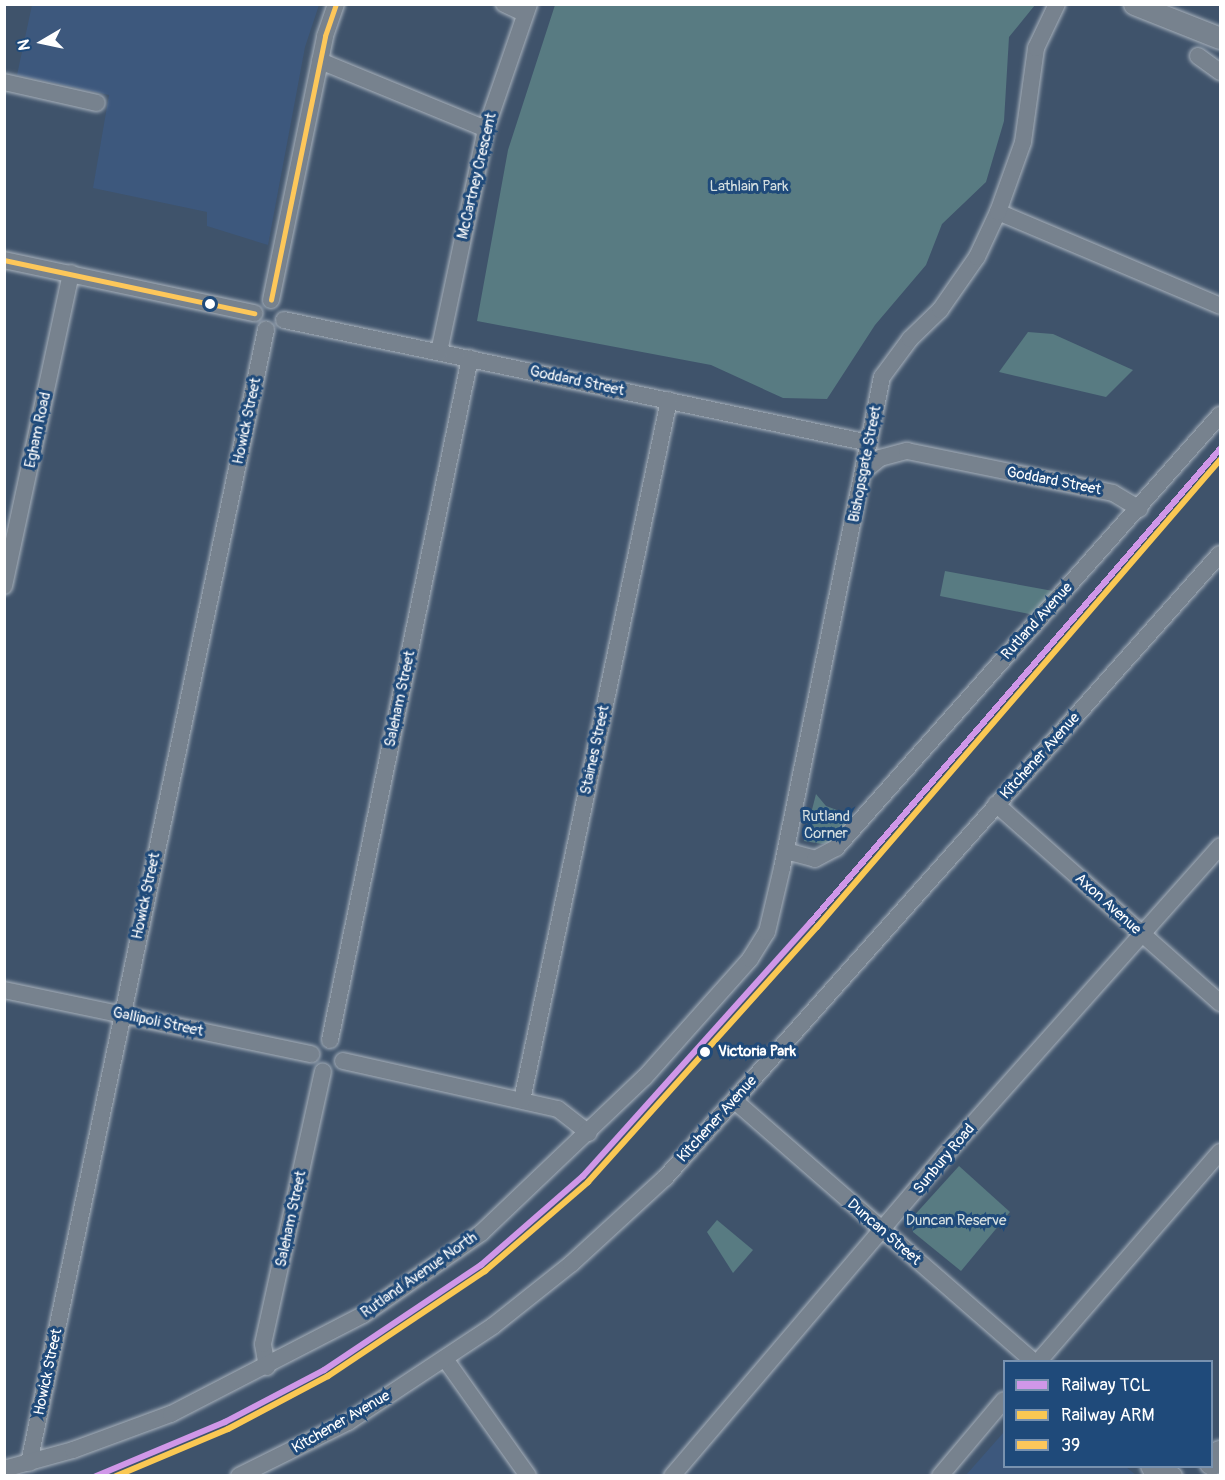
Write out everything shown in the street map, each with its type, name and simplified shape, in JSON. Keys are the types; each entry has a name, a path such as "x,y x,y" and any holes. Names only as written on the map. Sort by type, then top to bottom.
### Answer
{"main road":[{"path":"1134,4 1220,38"},
{"path":"1167,4 1221,26"}],"street":[{"path":"271,300 320,61 336,4"},
{"path":"504,4 527,9"},
{"name":"Bishopsgate Street","path":"750,959 767,932 786,851 882,377 910,339 940,310 977,256 998,212 1023,142 1036,48 1057,4"},
{"name":"McCartney Crescent","path":"439,351 486,129 527,9"},
{"path":"1220,38 1221,49"},
{"path":"1198,56 1221,72"},
{"path":"320,61 486,129"},
{"path":"4,82 97,103"},
{"path":"998,212 1221,306"},
{"path":"4,260 254,313"},
{"name":"Egham Road","path":"4,586 71,273"},
{"path":"271,300 282,307 284,320 279,327 266,330 258,325 254,313 259,304 271,300"},
{"name":"Goddard Street","path":"284,320 869,443"},
{"name":"Howick Street","path":"29,1463 266,330"},
{"name":"Saleham Street","path":"330,1040 470,358"},
{"name":"Staines Street","path":"522,1100 669,400"},
{"name":"Rutland Avenue","path":"786,851 804,858 823,858 854,828 1140,509 1221,415"},
{"name":"Goddard Street","path":"863,472 880,458 907,451 1113,493 1140,509"},
{"name":"Kitchener Avenue","path":"239,1476 348,1422 445,1359 518,1308 588,1249 664,1178 735,1101 996,804 1218,562"},
{"name":"Axon Avenue","path":"996,804 1221,1003"},
{"name":"Rutland Avenue","path":"782,868 812,867 826,862 841,851 854,828"},
{"name":"Sunbury Road","path":"672,1476 821,1298 883,1232 946,1154 1221,846"},
{"name":"Rutland Avenue North","path":"4,1470 139,1427 267,1366 363,1315 481,1233 589,1133 750,959"},
{"name":"Gallipoli Street","path":"4,990 311,1054"},
{"path":"330,1040 341,1048 343,1061 335,1071 323,1072 313,1065 311,1054 318,1043 330,1040"},
{"path":"343,1061 522,1100 564,1112 589,1133"},
{"name":"Saleham Street","path":"267,1366 263,1344 323,1072"},
{"name":"Duncan Street","path":"735,1101 883,1232 1034,1360"},
{"path":"1038,1360 1221,1152"},
{"path":"445,1359 528,1476"},
{"path":"940,1476 1003,1402"}],"shaded area":[{"path":"32,5 319,5 305,47 268,245 207,226 207,212 93,188 109,95 17,75"},
{"path":"1003,1433 1003,1468 1127,1468 1136,1475 966,1475"}],"green space":[{"name":"Lathlain Park","path":"555,4 1035,5 1009,37 1004,121 986,182 942,224 926,265 875,325 827,399 783,398 711,365 477,321 508,150"},
{"path":"1028,332 1053,334 1133,370 1106,397 999,372"},
{"path":"945,571 1053,591 1034,615 940,596"},
{"name":"Rutland Corner","path":"816,794 826,806 856,817 832,842 822,844 804,841"},
{"name":"Duncan Reserve","path":"959,1166 1010,1212 961,1271 913,1232 911,1219"},
{"path":"717,1220 753,1250 733,1273 707,1232"}],"rail line":[{"name":"TCL","path":"96,1476 225,1422 324,1370 481,1265 583,1176 811,922 1220,449"},
{"name":"ARM","path":"116,1476 228,1429 328,1376 485,1271 588,1182 817,927 1220,460"}],"transit line":[{"name":"39","path":"271,300 325,36 336,4"},
{"name":"39","path":"4,260 254,313"}],"place":[{"name":"Victoria Park","path":"705,1052"}]}
